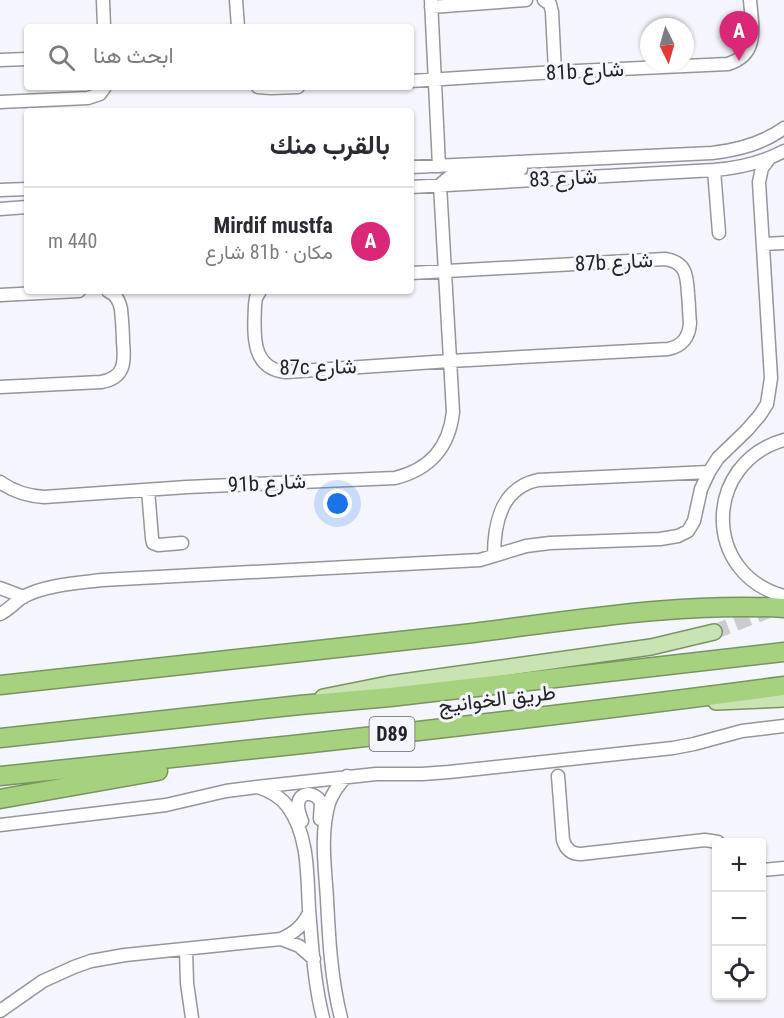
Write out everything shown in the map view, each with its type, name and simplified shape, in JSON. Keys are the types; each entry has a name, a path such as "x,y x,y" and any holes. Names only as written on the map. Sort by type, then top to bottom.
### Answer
{"highway":[{"path":"0,685 664,610 727,606 784,608"},
{"name":"طريق الخوانيج","path":"0,738 402,696 784,652"},
{"name":"طريق الخوانيج","path":"0,776 303,745 784,686"},
{"path":"0,799 303,745"}],"main road":[{"path":"300,705 322,697 366,687 651,647 714,632"},
{"path":"653,703 784,699"}],"street":[{"path":"102,0 104,24"},
{"path":"236,0 238,24"},
{"path":"439,166 431,4 526,0"},
{"path":"544,0 550,4 552,12 555,72"},
{"name":"81b شارع","path":"414,81 728,64 743,56 752,42 750,0"},
{"path":"0,60 24,59"},
{"path":"0,102 88,98 100,94 103,90"},
{"name":"شارع 83","path":"414,167 712,153 753,145 784,128"},
{"name":"شارع 83","path":"414,187 714,170 734,168 769,159 784,151"},
{"path":"0,614 24,597 42,591 70,584 102,580 480,560 526,546 660,539 678,536 688,531 694,521 696,505 709,472 718,458 747,430 767,404 771,378 759,182 762,168 769,159"},
{"path":"440,185 453,176 517,172 521,169 520,162"},
{"path":"734,168 752,174 759,182"},
{"path":"714,170 719,233"},
{"name":"91b شارع","path":"0,482 20,493 44,497 395,478 407,475 427,464 443,446 452,424 453,412 440,185"},
{"path":"0,190 24,189"},
{"path":"0,209 24,207"},
{"path":"763,244 784,243"},
{"name":"87b شارع","path":"445,271 671,260 678,263 686,274 690,323 687,338 668,350 450,361"},
{"path":"414,273 445,271"},
{"path":"0,296 32,294"},
{"path":"0,387 101,382 118,375 124,358 121,309 116,297 112,294"},
{"name":"87c شارع","path":"258,294 255,305 257,349 259,356 270,368 286,372 450,361"},
{"path":"784,440 772,443 755,453 741,466 724,500 722,519 728,547 742,572 757,584 784,596"},
{"path":"494,556 497,518 504,504 516,490 527,483 538,480 709,472"},
{"path":"148,490 153,543 158,545 182,543"},
{"path":"0,588 24,597"},
{"path":"0,825 172,804 226,791 257,787 347,776 436,774 673,748 742,731 781,729"},
{"path":"323,853 330,803 335,790 347,776"},
{"path":"558,776 563,840 567,849 572,852 582,854 705,840 712,842"},
{"path":"257,787 271,792 288,806 297,825 305,854"},
{"path":"323,1018 316,982 303,828 298,803 304,795 309,794 314,794 321,802 320,833 333,977 341,1018"},
{"path":"766,870 784,868"},
{"path":"0,1011 43,981 74,966 108,958 281,939 296,930 309,913"},
{"path":"281,939 299,946 314,959"},
{"path":"186,949 187,983 192,1018"}],"tunnel":[{"path":"714,632 770,610"}],"place":[{"name":"Mirdif mustfa","path":"739,61"}]}
